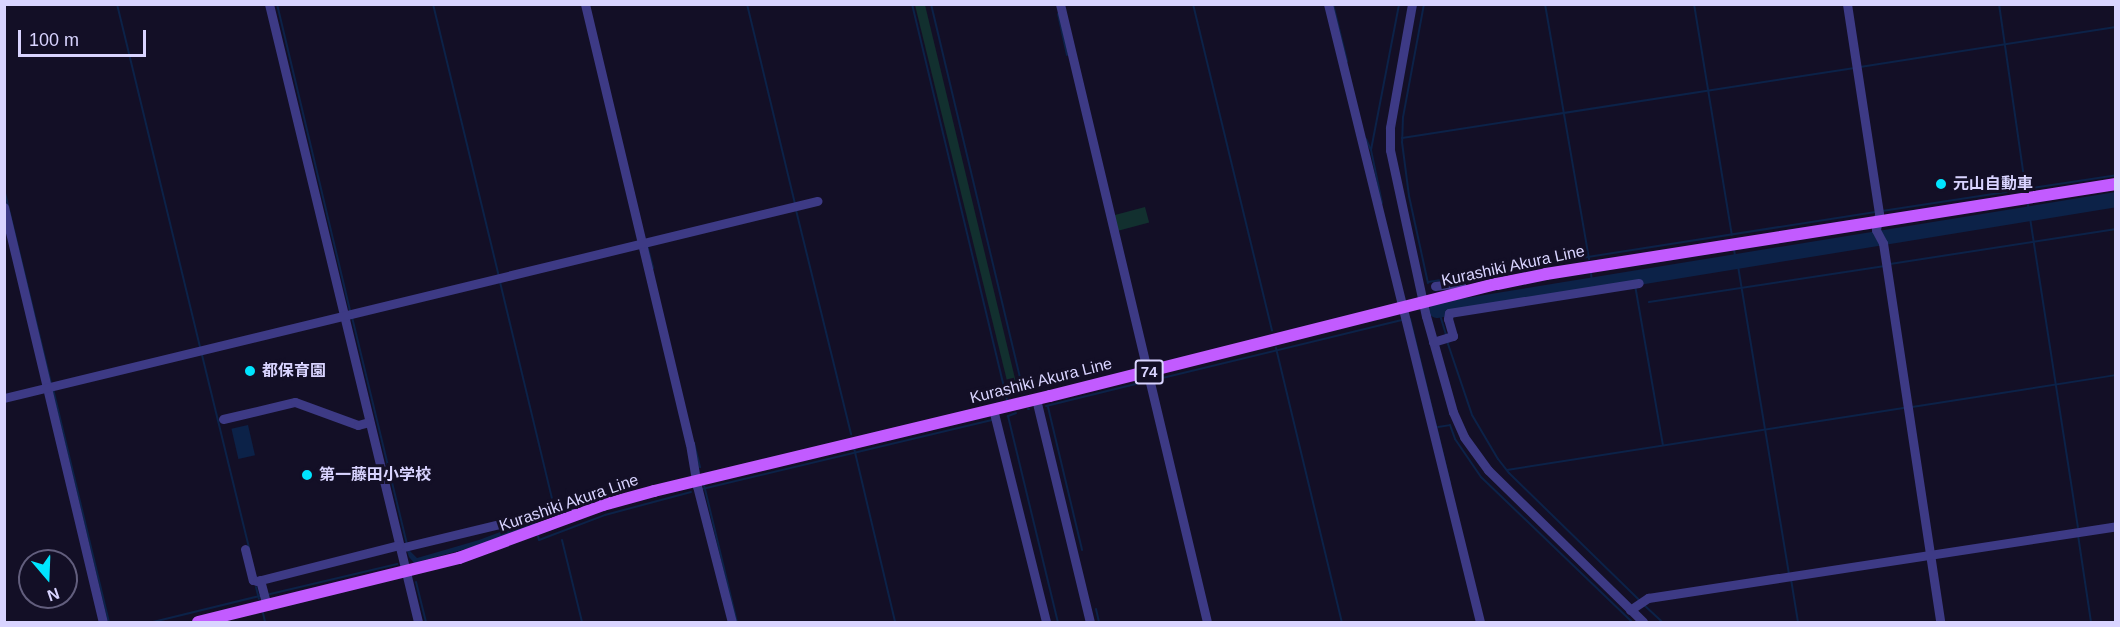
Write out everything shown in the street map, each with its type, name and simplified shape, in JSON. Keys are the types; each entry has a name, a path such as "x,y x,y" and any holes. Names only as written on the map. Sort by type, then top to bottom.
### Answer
{"main road":[{"name":"Kurashiki Akura Line","path":"198,622 265,598 406,572 480,552 575,515 624,499 697,480 1036,399 1149,378 1424,310 1466,292 1546,274 1879,224 2115,184"}],"street":[{"path":"269,4 369,422 404,546 406,572 418,622"},
{"path":"585,4 646,244 697,480 732,622"},
{"path":"1060,4 1207,622"},
{"path":"1328,4 1480,622"},
{"path":"1412,4 1389,143 1424,310 1459,427 1475,452 1518,501 1643,622"},
{"path":"1847,4 1940,622"},
{"path":"4,398 817,201"},
{"path":"4,207 103,622"},
{"path":"1435,286 1459,283 1466,292"},
{"path":"1433,342 1453,336 1448,319 1449,313 1636,284"},
{"path":"1036,399 1090,622"},
{"path":"223,418 295,402 358,425 369,422"},
{"path":"993,409 1046,622"},
{"path":"245,549 253,580 260,580 561,509 575,515"},
{"path":"1630,610 1641,601 2115,526"},
{"path":"260,580 265,598"}],"green space":[{"path":"915,5 925,5 1018,391 1010,393"},
{"path":"1145,207 1149,222 1117,231 1113,216"}],"water":[{"path":"248,425 255,455 238,459 231,429"},
{"path":"534,519 537,524 469,548 414,563 407,551 417,558 479,540"}],"waterway":[{"path":"117,4 200,348"},
{"path":"277,4 350,310"},
{"path":"433,4 499,276"},
{"path":"747,4 795,204"},
{"path":"912,4 1007,400"},
{"path":"931,4 1024,393"},
{"path":"1193,4 1272,331"},
{"path":"1333,4 1347,61"},
{"path":"1382,203 1371,150 1399,4"},
{"path":"1424,4 1403,117 1402,142 1409,196 1428,283"},
{"path":"1545,4 1589,259"},
{"path":"1694,4 1732,235"},
{"path":"1999,4 2026,191"},
{"path":"1058,14 1067,55"},
{"path":"1860,67 2116,27"},
{"path":"1402,138 1855,68"},
{"path":"1366,139 1371,150"},
{"path":"1882,211 2116,175"},
{"path":"4,189 51,383"},
{"path":"1436,310 2116,199"},
{"path":"2028,205 2078,527"},
{"path":"796,210 851,434"},
{"path":"1428,282 1876,212"},
{"path":"1890,264 2116,229"},
{"path":"647,245 653,268"},
{"path":"1734,250 1736,260"},
{"path":"1737,260 1789,573"},
{"path":"1649,302 1883,266"},
{"path":"1591,273 1592,283"},
{"path":"500,282 554,507"},
{"path":"1635,285 1663,445"},
{"path":"1440,315 1446,335"},
{"path":"352,317 407,544"},
{"path":"1410,319 1450,483"},
{"path":"1154,380 1402,320"},
{"path":"1447,341 1472,415 1498,459 1509,473 1640,601"},
{"path":"1276,348 1342,622"},
{"path":"202,355 249,548"},
{"path":"1912,407 2116,375"},
{"path":"1046,406 1148,381"},
{"path":"53,389 109,622"},
{"path":"1048,407 1082,550"},
{"path":"1507,470 1905,408"},
{"path":"1016,413 1008,416 1058,622"},
{"path":"702,489 992,420"},
{"path":"1438,427 1450,425 1455,439 1481,477 1632,622"},
{"path":"694,443 700,467"},
{"path":"854,448 895,622"},
{"path":"704,485 737,622"},
{"path":"538,536 539,540 605,515 691,492"},
{"path":"2078,535 2091,622"},
{"path":"562,540 582,622"},
{"path":"266,595 397,564"},
{"path":"1791,579 1798,622"},
{"path":"416,582 426,622"},
{"path":"256,587 259,599"},
{"path":"153,622 260,596"},
{"path":"1644,605 1662,622"},
{"path":"1096,609 1099,622"},
{"path":"263,613 265,622"}],"place":[{"name":"元山自動車","path":"1941,184"},
{"name":"都保育園","path":"250,371"},
{"name":"第一藤田小学校","path":"307,475"}]}
